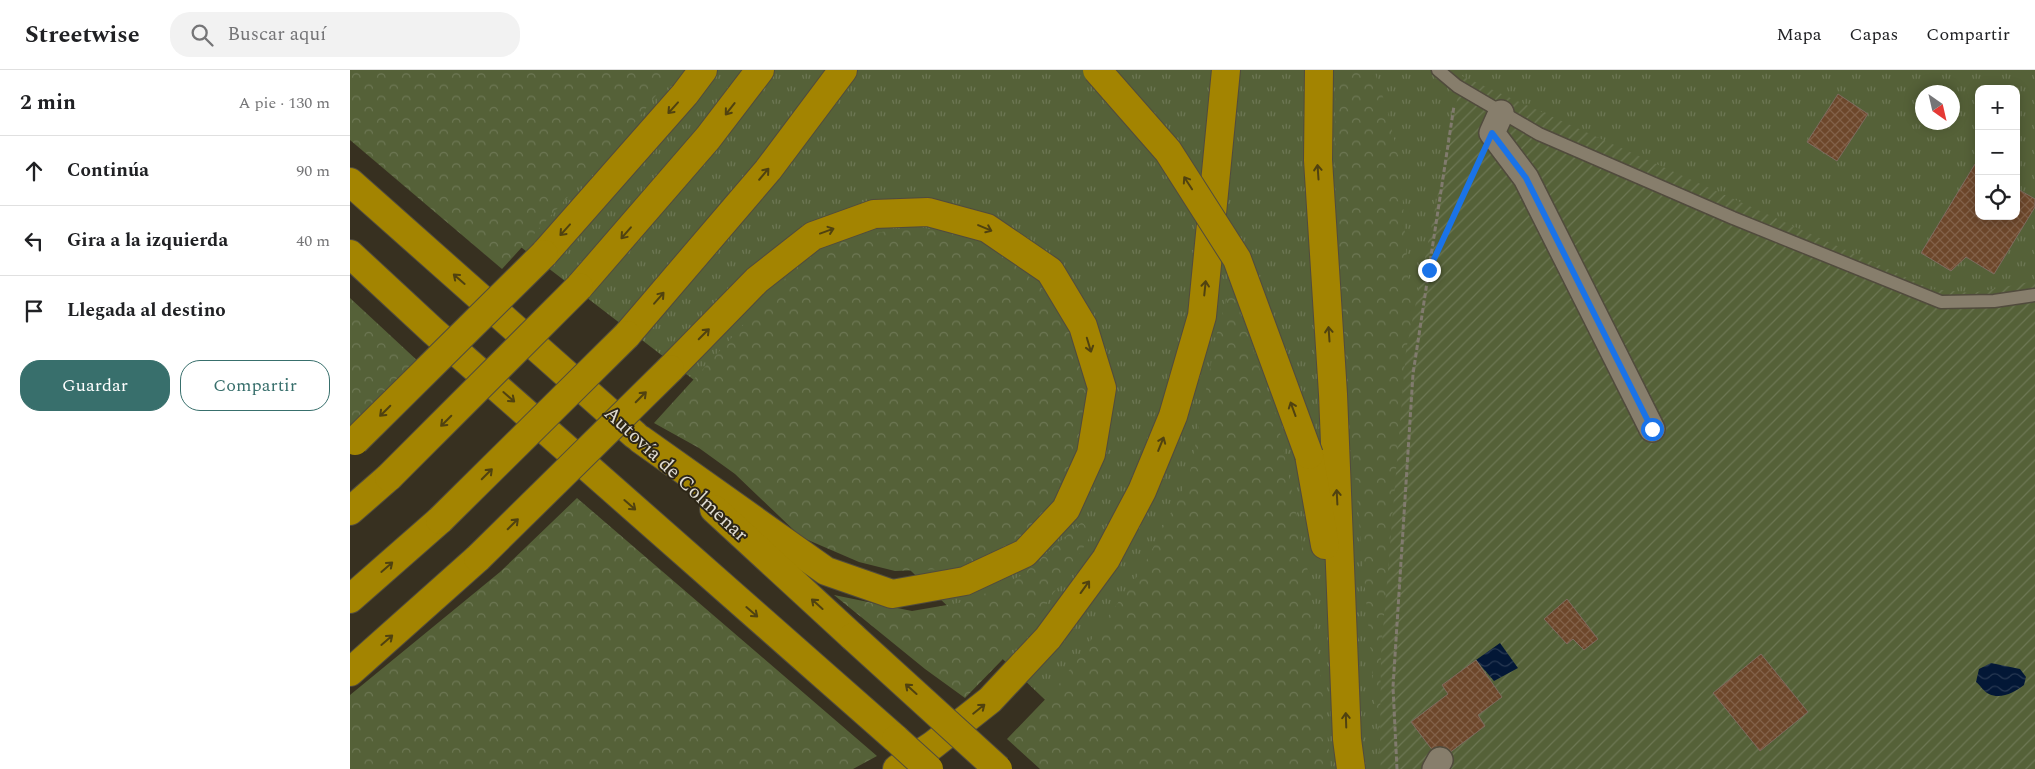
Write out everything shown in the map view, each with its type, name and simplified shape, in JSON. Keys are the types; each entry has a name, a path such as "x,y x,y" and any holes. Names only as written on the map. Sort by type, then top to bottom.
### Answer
{"highway":[{"path":"352,444 544,254 685,94 703,70"},
{"path":"350,510 389,477 579,287 708,138 760,70"},
{"path":"350,599 440,520 627,335 768,170 843,70"},
{"path":"1097,70 1168,151 1238,259 1309,455 1345,668"},
{"path":"897,769 933,745 990,700 1048,638 1106,559 1142,491 1173,416 1202,316 1226,70"},
{"path":"1319,70 1318,160 1332,394 1347,740 1351,769"},
{"name":"Autovía de Colmenar","path":"350,182 640,439 998,769"},
{"path":"350,672 478,558 670,369 757,280 814,236 874,214 928,212 986,228 1050,271 1083,326 1102,388 1091,454 1066,510 1025,553 965,581 892,594 826,571 640,439"},
{"path":"350,254 433,330 929,769"},
{"path":"350,266 433,330"}],"street":[{"path":"1496,123 1526,178 1652,429"}],"lane":[{"path":"1438,70 1496,123 1539,134 1724,214 1941,302 1994,301 2035,295"}],"path":[{"path":"1397,769 1393,687 1413,374 1457,86"},
{"path":"1429,270 1496,123"}],"green space":[{"path":"350,70 2035,70 2035,769 1117,769 784,449 350,116"},
{"path":"350,70 676,70 629,130 502,269 350,140"},
{"path":"1336,70 1374,70 1387,109 1400,164 1409,287 1414,314 1406,351 1381,655 1380,757 1355,475 1337,313 1334,191"},
{"path":"1462,76 1932,289 1972,293 2035,281 2035,769 1381,769 1381,655 1406,351"},
{"path":"916,226 991,243 1043,289 1074,337 1087,397 1075,459 1051,503 1021,540 981,563 945,569 895,571 859,562 801,537 735,474 699,448 654,423 804,258 847,238"},
{"path":"1231,286 1278,422 1310,582 1331,769 1040,769 1007,739 1057,687 1141,571 1189,477 1218,328"},
{"path":"350,298 420,363 350,427"},
{"path":"577,498 877,756 853,769 350,769 350,695 500,572"},
{"path":"1082,522 1092,533 1066,577 1002,660 965,698 925,669 834,595 912,611 970,601 1022,575"}],"water":[{"path":"1500,643 1518,668 1494,681 1476,660"},
{"path":"1991,663 2020,669 2026,677 2024,685 2012,693 2003,696 1994,696 1987,693 1976,682 1979,669"}],"building":[{"path":"1838,94 1868,114 1837,161 1807,142"},
{"path":"1975,164 1975,220 2020,220 2020,190 2035,199 2035,207 1994,274 1966,257 1951,271 1921,253"},
{"path":"1567,599 1598,639 1584,650 1573,639 1567,644 1544,619"},
{"path":"1761,654 1808,712 1760,751 1713,693"},
{"path":"1476,660 1502,697 1478,715 1485,726 1440,760 1411,722 1448,694 1442,685"}],"route":[{"path":"1429,270 1492,133 1526,178 1652,429"}]}
